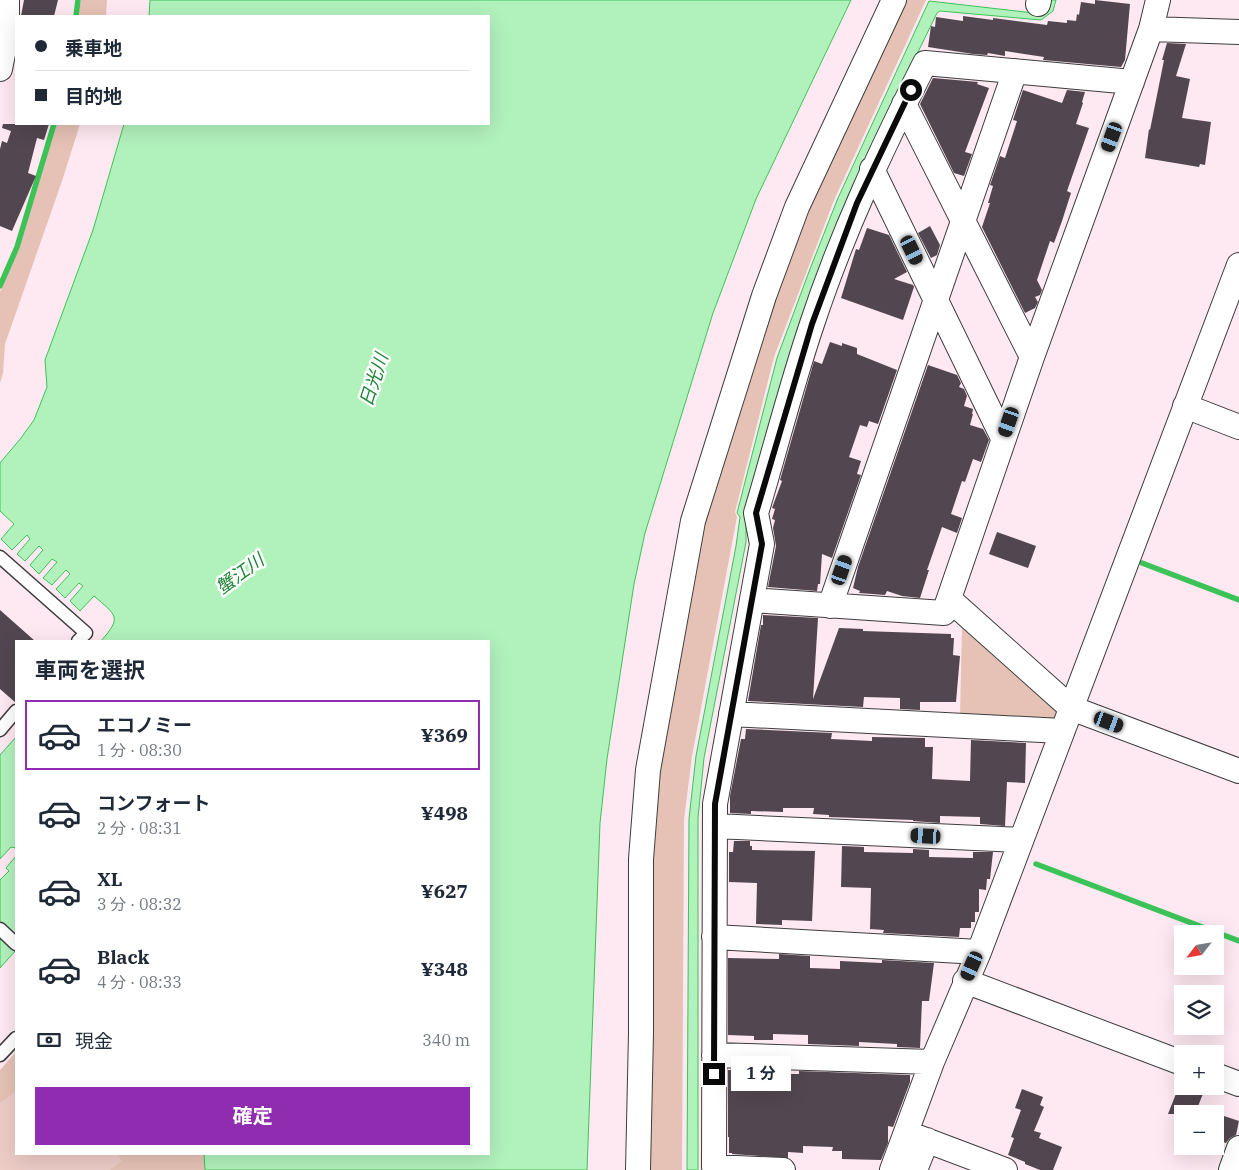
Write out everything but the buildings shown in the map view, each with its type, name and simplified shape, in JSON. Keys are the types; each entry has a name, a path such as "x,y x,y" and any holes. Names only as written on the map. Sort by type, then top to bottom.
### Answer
{"street":[{"path":"0,69 7,34 7,0"},
{"path":"638,1170 641,1034 641,859 647,780 693,521 764,296 797,207 894,0"},
{"path":"752,600 944,613 1003,438 1151,29 1158,0"},
{"path":"1151,29 1239,32"},
{"path":"783,1170 714,1168 715,804 762,544 756,513 812,324 872,168 925,63 1132,82"},
{"path":"830,606 1015,71"},
{"path":"904,104 1032,357"},
{"path":"872,168 1003,438"},
{"path":"915,1170 917,1136 932,1062 979,952 1239,265"},
{"path":"1185,406 1239,427"},
{"path":"949,599 1071,708 1239,771"},
{"path":"731,714 1062,731"},
{"path":"715,826 1021,840"},
{"path":"714,937 979,952"},
{"path":"965,981 1174,1060"},
{"path":"714,1055 932,1062"},
{"path":"1224,1078 1239,1084"},
{"path":"892,1170 917,1136"},
{"path":"917,1136 1005,1170"},
{"path":"1231,1170 1239,1148"}],"lane":[{"path":"0,557 86,633 79,640"},
{"path":"0,730 15,713"},
{"path":"0,929 15,943"},
{"path":"0,1055 15,1039"}],"shaded area":[{"path":"81,0 107,0 106,15 78,15"},
{"path":"902,0 926,0 834,200 774,357 735,512 737,517 692,756 684,820 682,1170 647,1170 647,860 655,763 712,478 803,208"},
{"path":"56,125 80,125 5,344 3,373 0,383 0,292 20,245"},
{"path":"962,625 1054,705 1057,712 1056,719 1051,722 960,717"},
{"path":"15,1053 15,1155 204,1155 205,1170 0,1170 0,1070"},
{"path":"15,1092 15,1155 118,1155 122,1161 110,1170 0,1170 0,1103"}],"water":[{"path":"150,0 851,0 756,199 713,313 645,533 634,584 607,759 600,823 587,1170 205,1170 204,1155 490,1155 490,640 102,640 112,627 114,621 114,617 108,608 94,596 80,611 70,601 83,586 79,583 65,598 56,589 70,574 66,570 52,585 43,578 57,562 52,559 39,574 30,565 43,550 39,546 25,561 17,554 30,539 27,535 12,550 1,539 14,524 0,511 0,463 34,420 47,387 45,360 93,230 124,125 490,125 490,15 149,15"},
{"path":"1048,0 1056,0 1053,11 1041,20 940,11 937,13 848,196 807,309 746,518 746,542 704,758 698,818 698,1170 687,1170 689,819 696,756 736,546 740,517 737,513 777,358 838,198 929,1 1034,13"},
{"path":"15,738 15,848 11,847 0,859 0,755"},
{"path":"15,857 15,951 0,968 0,880 9,871 6,868"}],"waterway":[{"path":"76,15 78,0"},
{"path":"0,286 17,247 54,125"},
{"path":"1142,563 1239,600"},
{"path":"1036,864 1239,941"}],"route":[{"path":"714,1074 715,804 762,544 756,513 812,324 857,203 872,168 911,90"}],"water label":[{"name":"日光川","path":"374,380"},
{"name":"蟹江川","path":"240,574"}]}
